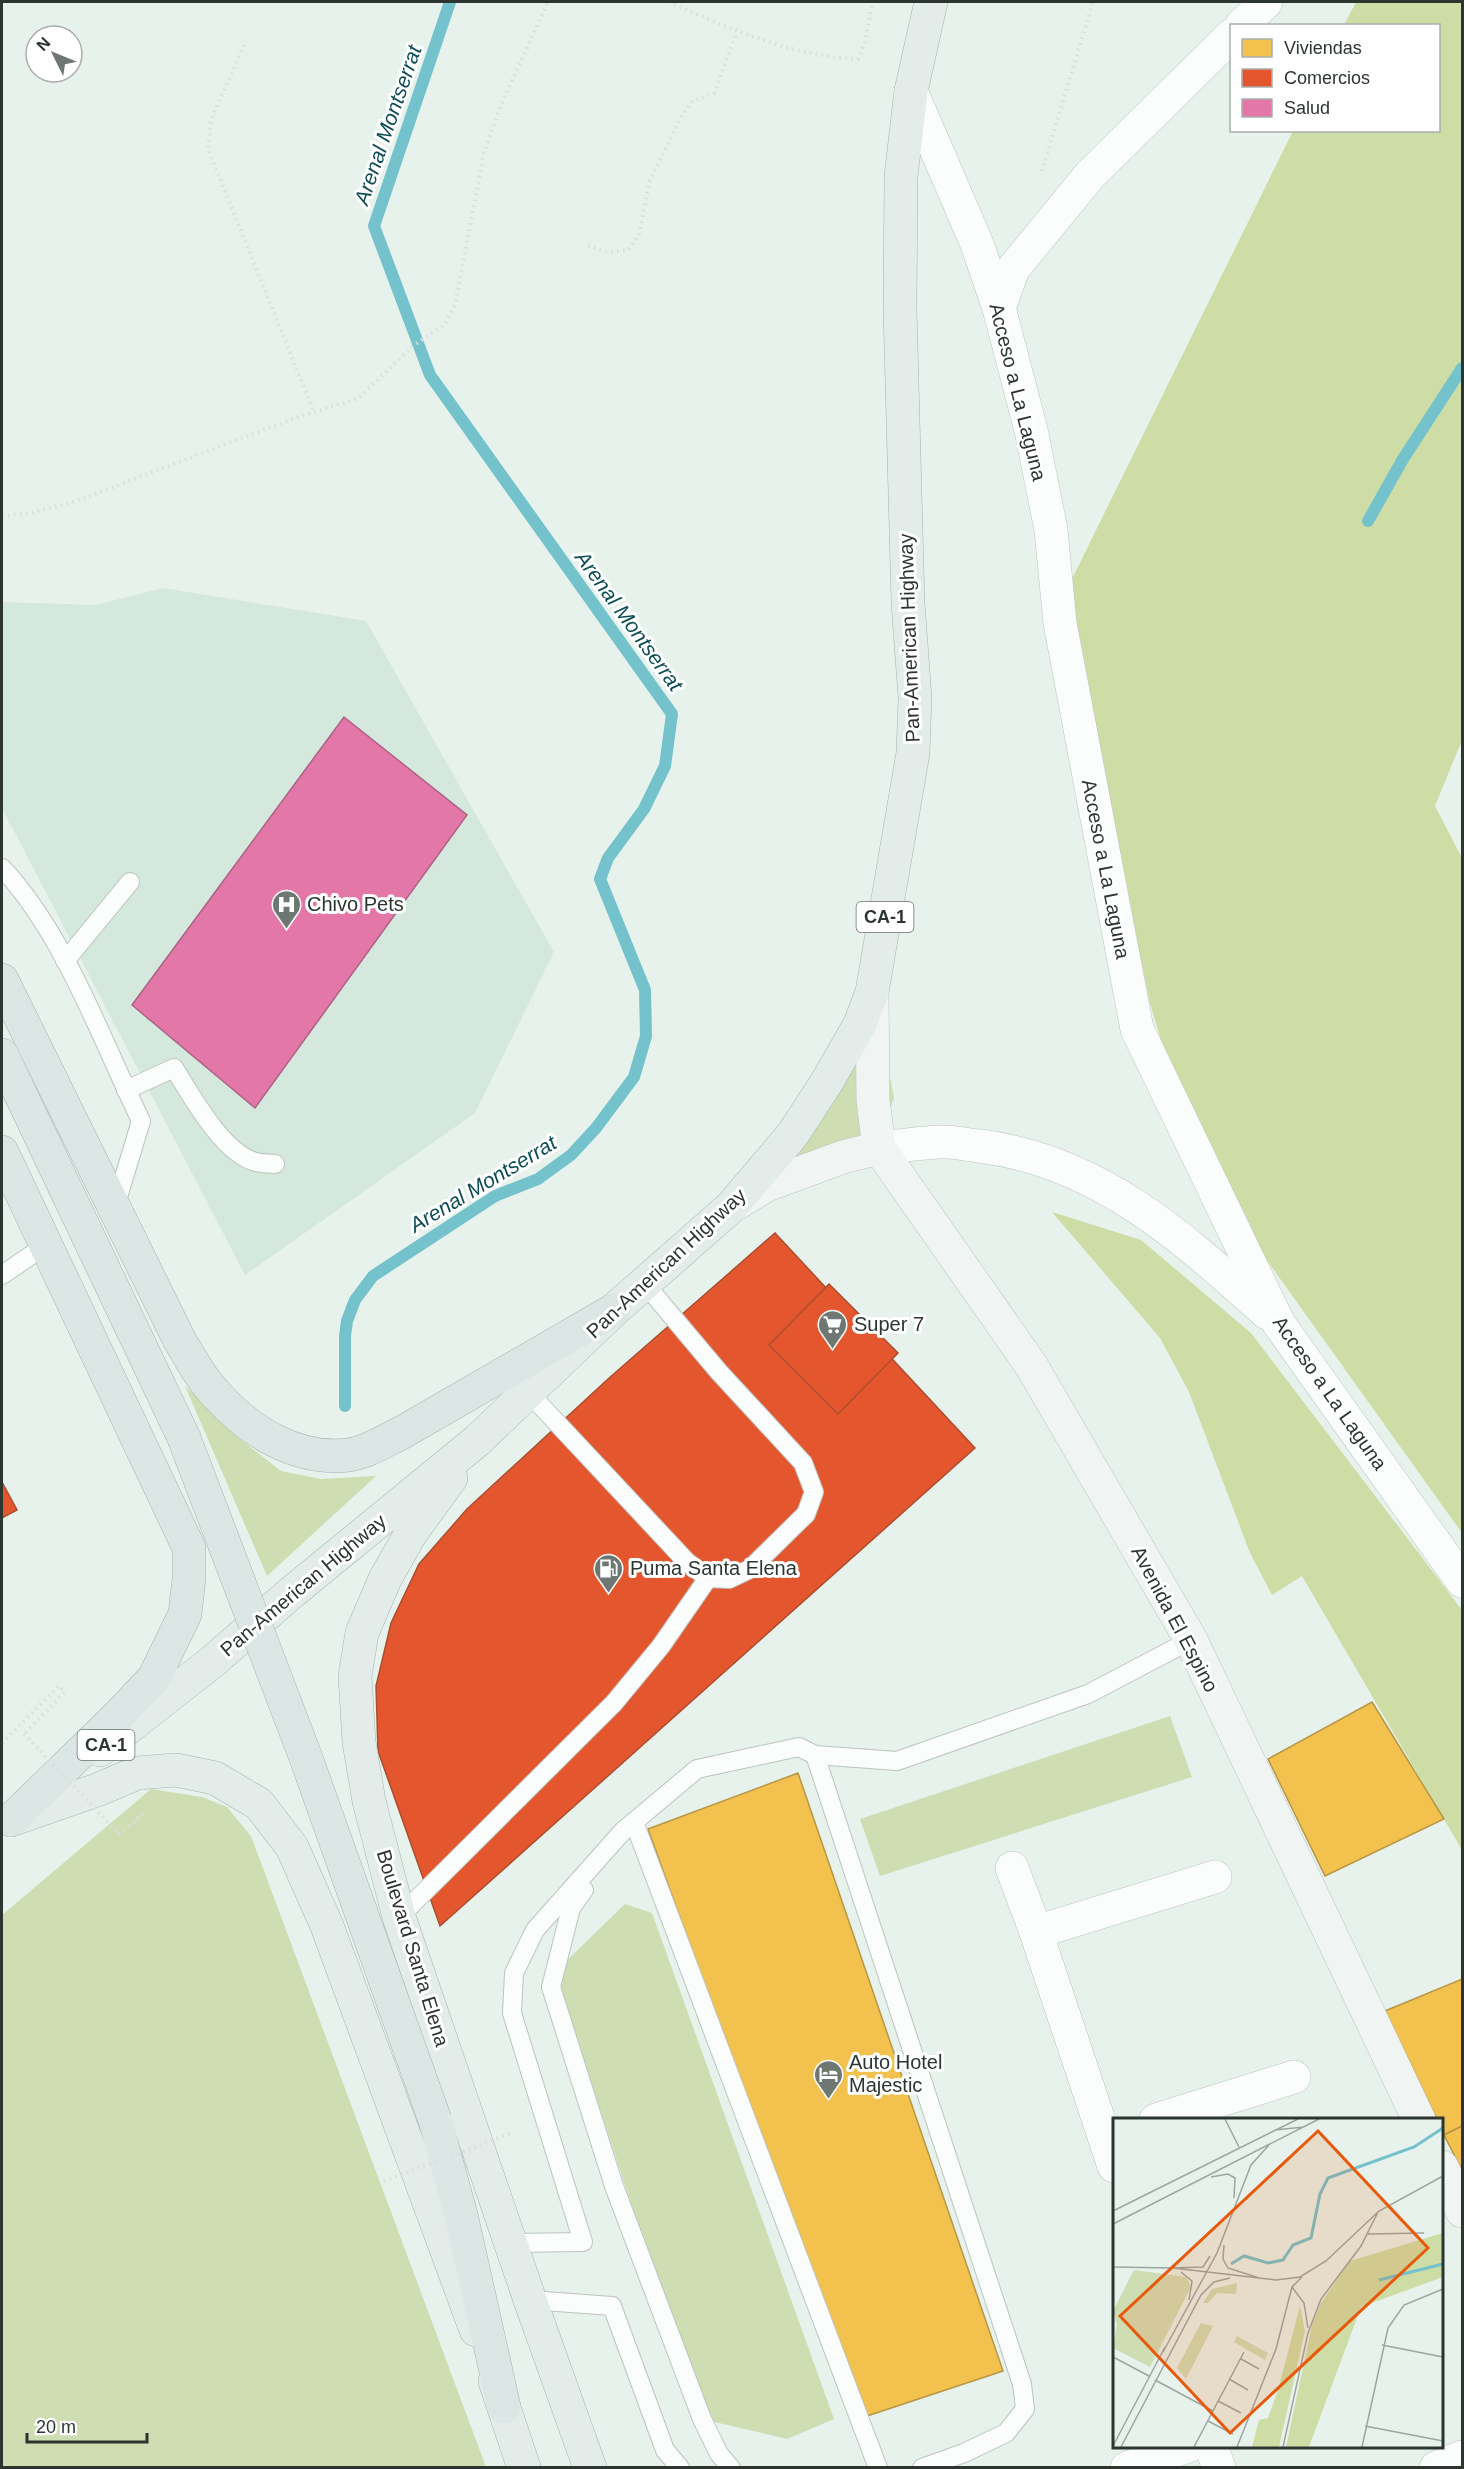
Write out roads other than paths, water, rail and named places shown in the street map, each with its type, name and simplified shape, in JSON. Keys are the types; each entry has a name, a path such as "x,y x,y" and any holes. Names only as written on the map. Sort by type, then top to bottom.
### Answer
{"highway":[{"path":"2,980 180,1341 214,1393 261,1433 289,1449 320,1455 350,1455 394,1436 614,1310"},
{"path":"2,1055 184,1438 310,1769 435,2120 461,2215 504,2407"},
{"path":"2,1152 189,1548 189,1578 185,1614 154,1677 116,1718 6,1824"}],"main road":[{"name":"Pan-American Highway","path":"6,1824 212,1662 291,1593 478,1440 614,1310 731,1208 794,1134 860,1024 872,992 913,753 915,698 908,603 900,309 901,176 911,91 931,2"},
{"name":"Avenida El Espino","path":"872,992 873,1100 879,1148 1031,1365 1191,1640 1418,2118"},
{"path":"731,1208 767,1185 834,1160 879,1148"},
{"name":"Boulevard Santa Elena","path":"478,1440 411,1533 385,1579 362,1633 355,1676 359,1742 369,1801 399,1917 590,2468"},
{"path":"6,1824 137,1773 176,1770 215,1778 259,1804 292,1847 327,1926 504,2407 524,2468"},
{"path":"1443,2169 1462,2211"}],"street":[{"path":"1243,24 1266,2"},
{"path":"999,308 1013,269 1090,175 1230,37"},
{"name":"Acceso a La Laguna","path":"911,91 977,244 999,308 1031,430 1051,530 1060,623 1137,1029 1280,1324 1462,1581"},
{"path":"879,1148 940,1142 1004,1149 1061,1167 1120,1194 1193,1247 1280,1324"},
{"path":"1012,1868 1109,2134 1113,2160"},
{"path":"1036,1932 1215,1877"},
{"path":"1162,2118 1294,2077"},
{"path":"1127,2468 1182,2448"},
{"path":"1212,2448 1220,2468"},
{"path":"1436,2468 1462,2457"}],"lane":[{"path":"2,868 23,891 65,961 141,1120 114,1210"},
{"path":"65,961 130,882"},
{"path":"126,1090 174,1068 208,1122 238,1152 255,1162 275,1164"},
{"path":"2,1275 46,1245"},
{"path":"529,1393 687,1562 708,1578 729,1579 750,1569 806,1514 814,1492 803,1463 719,1372 645,1284"},
{"path":"399,1917 614,1703 661,1646 708,1578"},
{"path":"511,2243 583,2242 512,2013 514,1973 535,1930 628,1826 697,1769 799,1747 815,1755 897,1761 1088,1694 1191,1640"},
{"path":"815,1755 1022,2384 1024,2409 1006,2433 964,2453 922,2468"},
{"path":"628,1826 571,1908 551,1987 618,2197 702,2419 719,2454 730,2468"},
{"path":"628,1826 878,2468"},
{"path":"530,2300 612,2306 665,2450 680,2468"}],"waterway":[{"name":"Arenal Montserrat","path":"345,1406 347,1321 355,1300 373,1276 495,1196 538,1179 571,1155 596,1128 634,1077 646,1036 645,990 600,879 608,858 644,809 665,766 672,714 430,375 374,226 450,2"},
{"path":"1368,521 1403,459 1462,368"}],"place":[{"name":"Chivo Pets","path":"286,930"},
{"name":"Super 7","path":"833,1350"},
{"name":"Puma Santa Elena","path":"609,1594"},
{"name":"Auto Hotel Majestic","path":"828,2100"}]}
